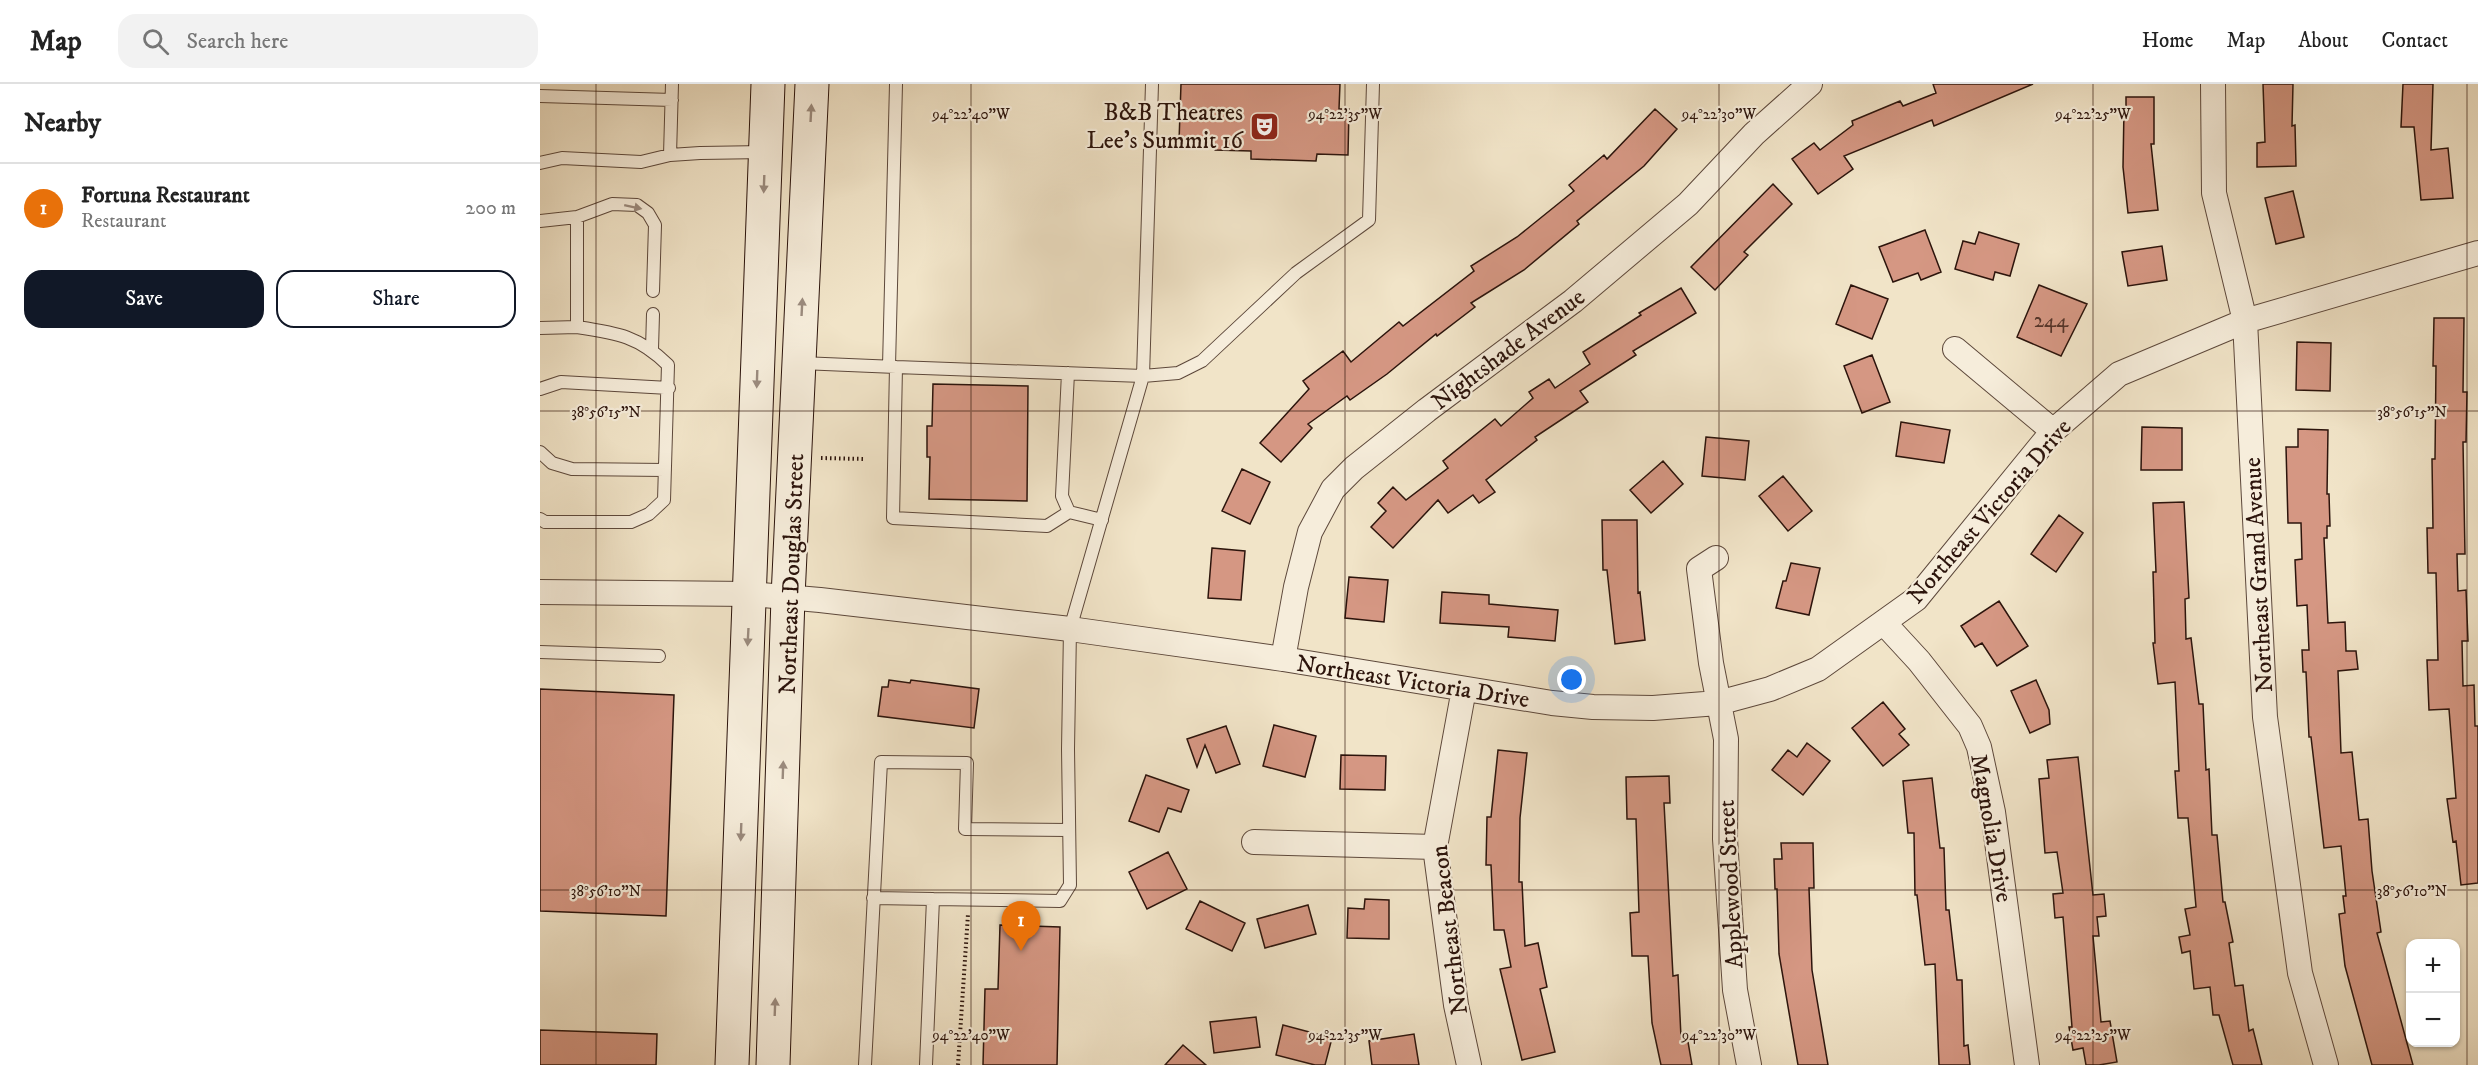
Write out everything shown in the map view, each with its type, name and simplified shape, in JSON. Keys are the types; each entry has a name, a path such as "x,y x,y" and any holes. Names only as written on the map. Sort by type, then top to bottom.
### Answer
{"main road":[{"name":"Northeast Douglas Street","path":"732,1065 768,84"},
{"name":"Northeast Douglas Street","path":"773,1065 788,597 812,84"}],"street":[{"name":"Nightshade Avenue","path":"1283,659 1296,587 1310,532 1333,489 1354,468 1427,410 1573,301 1688,204 1754,134 1810,84"},
{"name":"Northeast Grand Avenue","path":"2213,84 2214,193 2245,321 2265,717 2300,973 2326,1065"},
{"name":"Northeast Victoria Drive","path":"551,592 750,594 788,597 1070,629 1593,707 1653,708 1718,703 1770,689 1818,669 1916,599 2053,431 2120,375 2245,321 2478,253"},
{"path":"1955,349 2053,431"},
{"name":"Applewood Street","path":"1716,558 1699,569 1718,703 1726,739 1725,839 1735,990 1749,1065"},
{"name":"Magnolia Drive","path":"1884,623 1919,661 1970,726 1979,747 1993,812 2027,1065"},
{"name":"Northeast Beacon","path":"1464,689 1435,847 1456,1005 1469,1065"},
{"path":"1254,842 1435,847"}],"lane":[{"path":"670,155 672,84"},
{"path":"896,84 892,366 893,518 1047,526 1069,512 1102,520"},
{"path":"873,898 1060,901 1070,885 1068,830 1070,629 1143,376 1152,84"},
{"path":"799,363 1143,376 1178,374 1202,361 1296,273 1369,220 1372,84"},
{"path":"540,96 568,90 672,100"},
{"path":"540,163 562,158 641,162 670,155 765,152"},
{"path":"540,221 577,217 612,204 637,206 648,213 655,225 653,291"},
{"path":"577,217 578,327"},
{"path":"652,349 653,314"},
{"path":"540,328 578,327 619,333 652,349 668,365 669,388 664,500 649,514 631,522 545,522 540,519"},
{"path":"1068,373 1062,496 1069,512"},
{"path":"540,389 561,382 669,388"},
{"path":"540,452 552,464 572,469 665,470"},
{"path":"540,652 659,656"},
{"path":"865,1065 880,762 967,763 965,829 1068,830"},
{"path":"926,1065 933,899"}],"path":[{"path":"820,458 864,459"},
{"path":"958,1065 966,923 975,899"}],"building":[{"name":"B&B Theatres Lee's Summit 16","path":"1181,84 1340,84 1339,109 1349,109 1348,155 1317,154 1316,161 1251,159 1251,151 1215,150 1215,144 1179,142"},
{"path":"1933,84 2033,84 1934,126 1932,120 1844,156 1853,169 1818,194 1792,159 1814,143 1820,150 1853,125 1852,121 1900,101 1903,106 1936,93"},
{"path":"2263,84 2293,84 2292,126 2295,125 2296,166 2257,167 2257,143 2265,142"},
{"path":"2403,84 2433,84 2431,150 2448,148 2453,198 2421,200 2414,127 2401,127"},
{"path":"2126,97 2154,97 2154,144 2151,144 2158,210 2128,213 2123,167"},
{"path":"1655,109 1677,129 1644,166 1577,221 1579,224 1524,270 1471,303 1475,307 1437,336 1436,334 1387,374 1350,400 1347,396 1308,424 1312,428 1281,462 1260,443 1309,389 1303,381 1343,351 1351,362 1399,322 1403,326 1474,271 1471,266 1517,237 1574,191 1569,185 1604,155 1607,159"},
{"path":"1773,184 1792,204 1744,252 1748,255 1715,290 1691,267"},
{"path":"2293,191 2304,237 2276,244 2265,198"},
{"path":"1925,230 1941,272 1921,280 1918,273 1893,282 1879,247"},
{"path":"1979,232 2019,244 2010,276 1995,272 1993,280 1955,269 1963,241 1975,244"},
{"path":"2162,246 2167,280 2128,286 2122,252"},
{"path":"1851,285 1888,299 1872,339 1836,324"},
{"path":"2039,285 2087,304 2061,356 2017,337"},
{"path":"1681,288 1696,313 1633,351 1636,355 1580,391 1588,402 1535,437 1537,440 1486,480 1495,492 1479,503 1473,495 1448,513 1438,500 1393,548 1371,527 1386,511 1378,503 1393,487 1406,500 1448,468 1443,461 1495,419 1501,426 1533,398 1529,392 1549,379 1555,388 1590,364 1583,352 1641,315 1639,313"},
{"path":"2434,318 2464,318 2463,392 2467,392 2466,442 2463,442 2465,554 2457,554 2458,591 2466,590 2468,641 2462,641 2463,686 2474,685 2475,726 2478,726 2478,883 2461,885 2456,841 2453,842 2447,799 2456,798 2449,709 2429,710 2427,660 2438,660 2436,573 2428,573 2427,528 2433,528 2432,459 2435,459 2436,366 2433,366"},
{"path":"2297,342 2331,343 2330,391 2296,390"},
{"path":"1872,355 1890,402 1862,413 1844,366"},
{"path":"933,384 1028,386 1027,501 929,499 930,457 927,457 927,426 932,426"},
{"path":"1901,422 1950,430 1944,463 1896,456"},
{"path":"2142,427 2182,428 2182,470 2141,470"},
{"path":"2298,429 2328,430 2327,494 2329,494 2330,526 2327,526 2327,538 2324,538 2328,623 2345,622 2346,651 2356,651 2358,669 2338,671 2341,753 2352,752 2359,820 2368,819 2372,871 2381,932 2377,933 2406,1039 2406,1047 2408,1047 2413,1065 2372,1065 2345,966 2339,914 2345,913 2343,896 2346,896 2341,846 2324,848 2311,737 2309,737 2306,672 2303,672 2302,650 2309,650 2307,605 2297,606 2295,560 2302,559 2301,523 2288,523 2286,447 2298,447"},
{"path":"1706,437 1749,441 1745,480 1702,476"},
{"path":"1663,461 1683,484 1651,513 1630,490"},
{"path":"1242,469 1270,482 1250,524 1222,511"},
{"path":"1783,476 1812,511 1788,531 1759,496"},
{"path":"2184,502 2189,598 2185,599 2186,639 2191,638 2199,704 2203,704 2212,835 2217,835 2223,902 2225,902 2233,942 2229,943 2235,986 2243,985 2249,1031 2253,1029 2262,1065 2233,1065 2219,1015 2213,1015 2210,987 2194,989 2190,951 2182,953 2179,937 2190,935 2185,909 2196,907 2188,818 2178,818 2175,771 2179,771 2175,682 2158,684 2153,643 2155,643 2153,572 2156,572 2153,503"},
{"path":"2059,515 2083,533 2056,572 2031,554"},
{"path":"1602,520 1637,520 1638,593 1640,592 1645,640 1615,644 1607,570 1603,570"},
{"path":"1212,548 1245,551 1241,600 1208,598"},
{"path":"1791,563 1820,568 1809,615 1776,608 1783,581 1786,581"},
{"path":"1349,577 1388,580 1384,622 1345,618"},
{"path":"1442,592 1489,595 1489,604 1558,610 1555,641 1508,637 1509,627 1440,623"},
{"path":"1999,601 2028,646 1997,666 1982,643 1975,647 1961,626"},
{"path":"889,680 910,683 911,680 979,689 974,728 878,716 882,687 888,687"},
{"path":"2036,680 2049,710 2050,724 2030,733 2011,691"},
{"path":"540,689 674,695 666,916 540,911"},
{"path":"1883,702 1905,729 1899,734 1909,745 1883,766 1852,728"},
{"path":"1274,725 1316,736 1305,777 1263,766"},
{"path":"1226,726 1240,764 1216,773 1205,745 1197,767 1187,739"},
{"path":"1807,743 1830,761 1803,795 1772,770 1788,750 1797,757"},
{"path":"1498,750 1527,753 1520,818 1519,882 1522,882 1525,946 1538,943 1547,987 1540,989 1555,1052 1522,1060 1500,969 1511,967 1504,930 1494,930 1491,865 1486,865 1487,817 1491,817"},
{"path":"1341,755 1386,756 1385,790 1340,789"},
{"path":"2078,757 2093,895 2104,894 2106,916 2097,917 2099,936 2093,936 2101,1022 2110,1021 2117,1062 2099,1065 2086,1065 2083,1048 2073,1050 2069,1027 2072,1027 2063,917 2055,918 2053,894 2063,893 2057,852 2045,853 2039,779 2049,778 2047,760"},
{"path":"1146,775 1189,790 1181,812 1168,808 1159,832 1129,821"},
{"path":"1669,776 1670,803 1664,803 1673,976 1678,975 1681,1037 1687,1036 1692,1065 1661,1065 1652,1023 1648,956 1632,956 1630,913 1639,912 1636,819 1627,819 1626,777"},
{"path":"1932,778 1940,848 1944,848 1946,910 1949,910 1957,980 1962,980 1964,1046 1968,1045 1970,1065 1939,1065 1935,964 1925,965 1917,895 1915,895 1914,833 1908,833 1903,781"},
{"path":"1781,843 1813,843 1814,888 1809,888 1812,970 1828,1065 1798,1065 1779,954 1774,859 1782,859"},
{"path":"1168,852 1187,889 1147,909 1129,872"},
{"path":"1365,899 1389,900 1389,939 1347,938 1348,908 1364,909"},
{"path":"1200,901 1245,923 1232,951 1186,929"},
{"path":"1308,905 1316,934 1265,948 1257,919"},
{"path":"1000,925 1060,927 1057,1065 983,1065 985,989 998,989"},
{"path":"1256,1017 1260,1047 1214,1053 1210,1022"},
{"path":"1283,1025 1332,1038 1325,1065 1315,1065 1276,1055"},
{"path":"540,1030 657,1034 656,1065 540,1065"},
{"path":"1414,1034 1419,1065 1372,1065 1369,1041"},
{"path":"1183,1045 1206,1065 1165,1065"}],"place":[{"name":"B&B Theatres Lee's Summit 16","path":"1264,126"},
{"name":"Fortuna Restaurant","path":"1021,951"}]}
